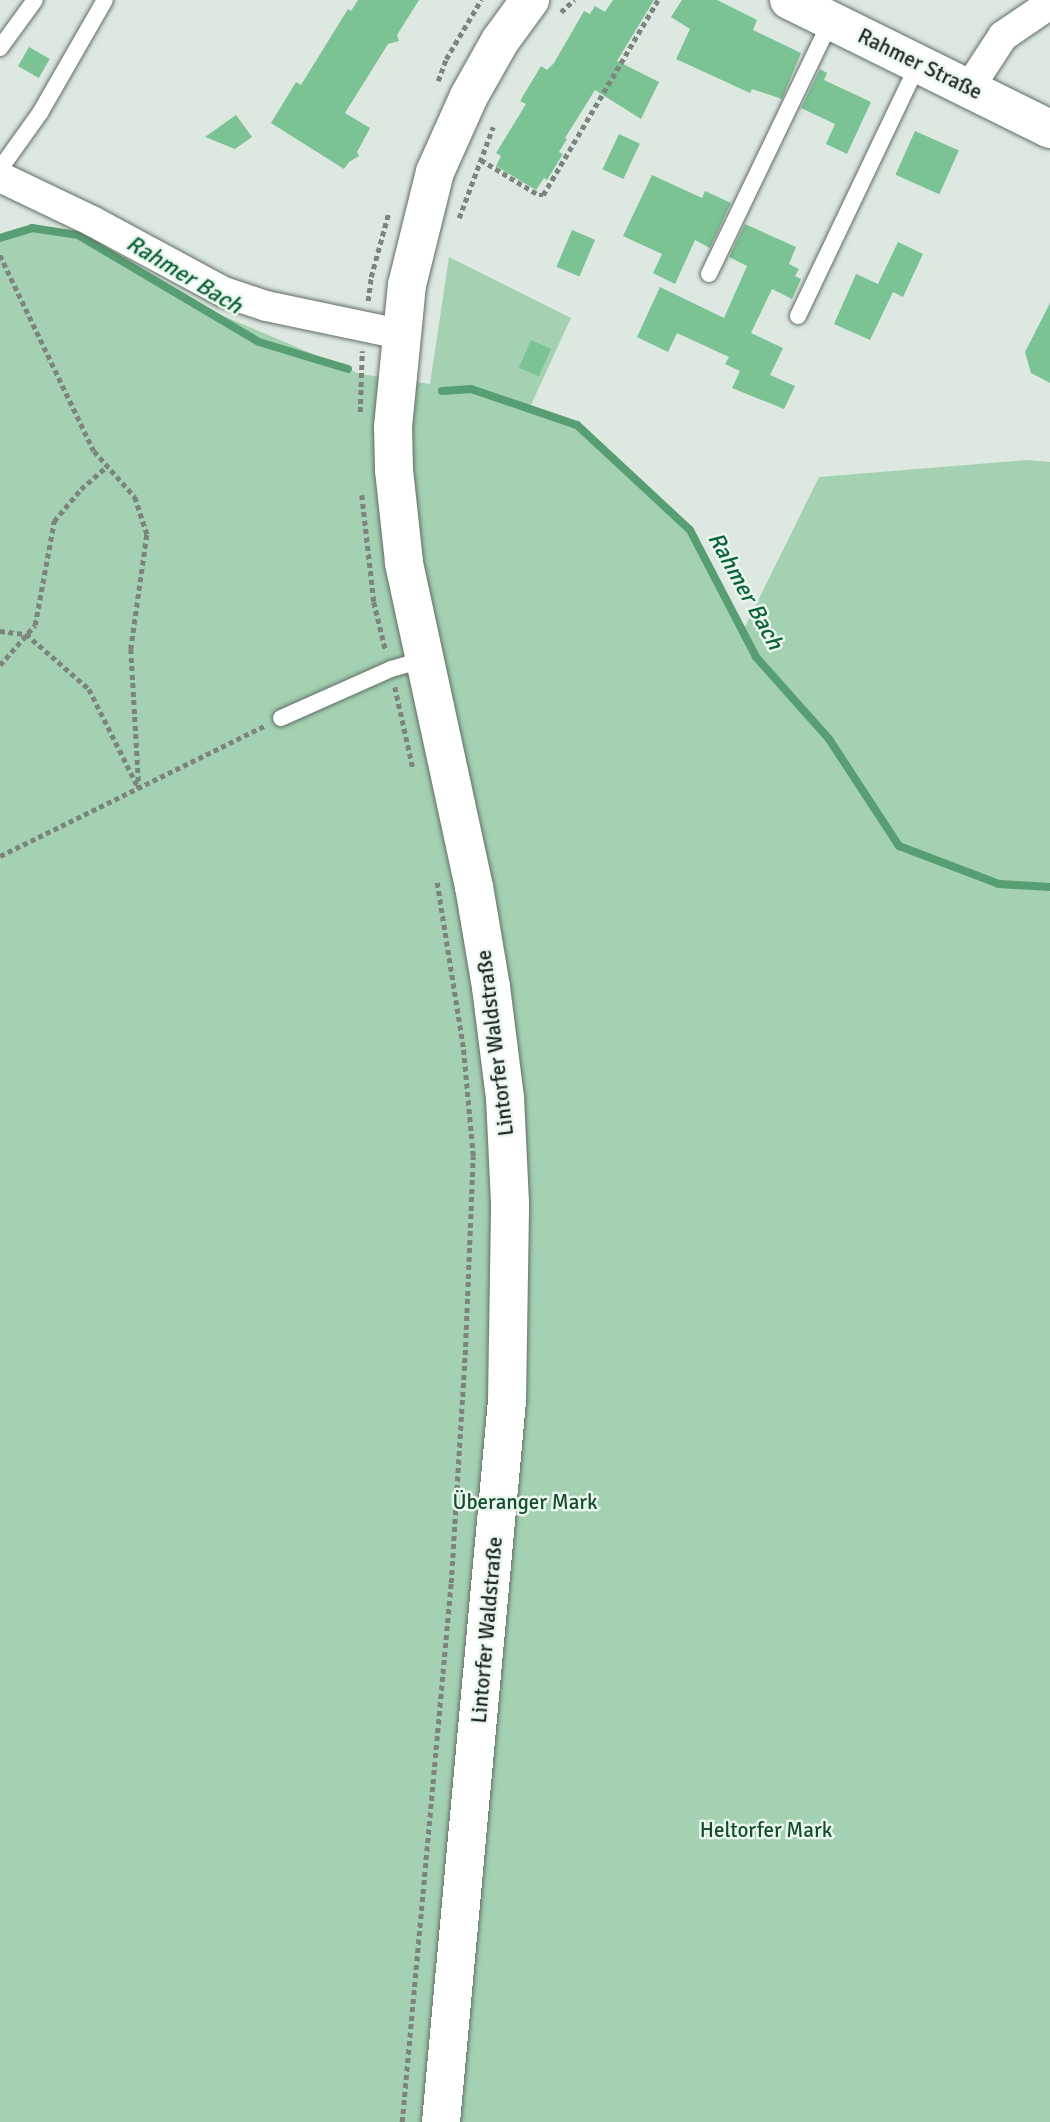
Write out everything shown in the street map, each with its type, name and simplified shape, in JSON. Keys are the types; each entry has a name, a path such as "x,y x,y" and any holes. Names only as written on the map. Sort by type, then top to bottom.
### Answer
{"main road":[{"name":"Lintorfer Waldstraße","path":"441,2122 501,1470 511,1267 505,1098 474,887 408,664 404,562 382,331 407,285 424,213 445,145 500,41 544,7"},
{"name":"Rahmer Straße","path":"811,8 1050,129"}],"street":[{"path":"969,88 1003,36 1050,4"},
{"path":"0,177 92,221 224,292 266,306 382,331"}],"lane":[{"path":"0,48 35,0"},
{"path":"0,169 40,113 105,0"},
{"path":"709,274 811,8"},
{"path":"798,316 918,64"},
{"path":"281,718 408,664"}],"path":[{"path":"437,84 446,59 481,0"},
{"path":"544,7 574,0"},
{"path":"481,160 543,195 658,0"},
{"path":"457,224 498,117"},
{"path":"360,414 382,331 371,277 390,209"},
{"path":"0,256 94,451 135,497 147,535 131,649 139,789"},
{"path":"0,665 11,656 35,625 54,521 81,489 107,466"},
{"path":"361,491 374,602 408,664 415,778"},
{"path":"0,631 26,634 89,689 139,789"},
{"path":"0,856 281,718"},
{"path":"402,2122 451,1583 465,1355 473,1156 463,1047 436,873"}],"green space":[{"name":"Überanger Mark","path":"34,230 78,237 207,309 360,374 430,384 449,257 571,318 530,407 471,387 455,388 484,393 577,426 689,532 706,554 755,659 811,717 758,656 744,629 819,477 1027,460 1050,462 1050,2122 0,2122 0,239","holes":["847,762 893,834 886,829 849,773"]}],"building":[{"path":"358,0 419,0 397,35 399,41 388,44 345,113 370,128 357,152 359,156 344,169 271,123 296,82 301,85 348,9 351,11"},
{"path":"613,0 654,0 617,61 659,82 641,119 595,90 565,138 567,139 559,152 563,154 547,180 544,178 536,190 496,166 501,156 496,153 526,104 520,101 541,66 547,70 554,63 584,11 590,14 595,6 605,12"},
{"path":"682,0 717,0 757,20 753,30 801,53 782,99 752,89 750,93 676,59 690,29 671,17"},
{"path":"29,47 50,59 39,78 18,66"},
{"path":"820,69 827,73 824,80 871,102 847,154 826,144 835,124 801,108"},
{"path":"236,115 252,137 235,149 205,137"},
{"path":"915,131 959,151 939,194 895,175"},
{"path":"619,134 640,144 623,179 603,169"},
{"path":"652,175 702,198 705,191 731,203 710,248 695,240 675,284 653,273 662,254 623,236"},
{"path":"745,224 796,247 789,264 799,269 795,276 801,279 792,299 772,289 751,333 783,348 770,375 795,386 784,409 732,388 740,371 725,364 729,357 677,333 668,352 637,337 660,287 724,318 747,266 729,257"},
{"path":"572,230 595,240 579,277 556,267"},
{"path":"898,242 923,254 903,297 893,292 870,340 834,324 856,274 878,284"},
{"path":"1050,303 1050,383 1031,373 1025,352"},
{"path":"531,340 551,349 539,376 519,367"}],"waterway":[{"name":"Rahmer Bach","path":"0,238 32,228 78,235 259,342 348,369"},
{"name":"Rahmer Bach","path":"442,391 471,389 577,425 690,530 756,657 829,739 899,846 999,884 1050,887"}],"park label":[{"name":"Heltorfer Mark","path":"766,1830"}]}
